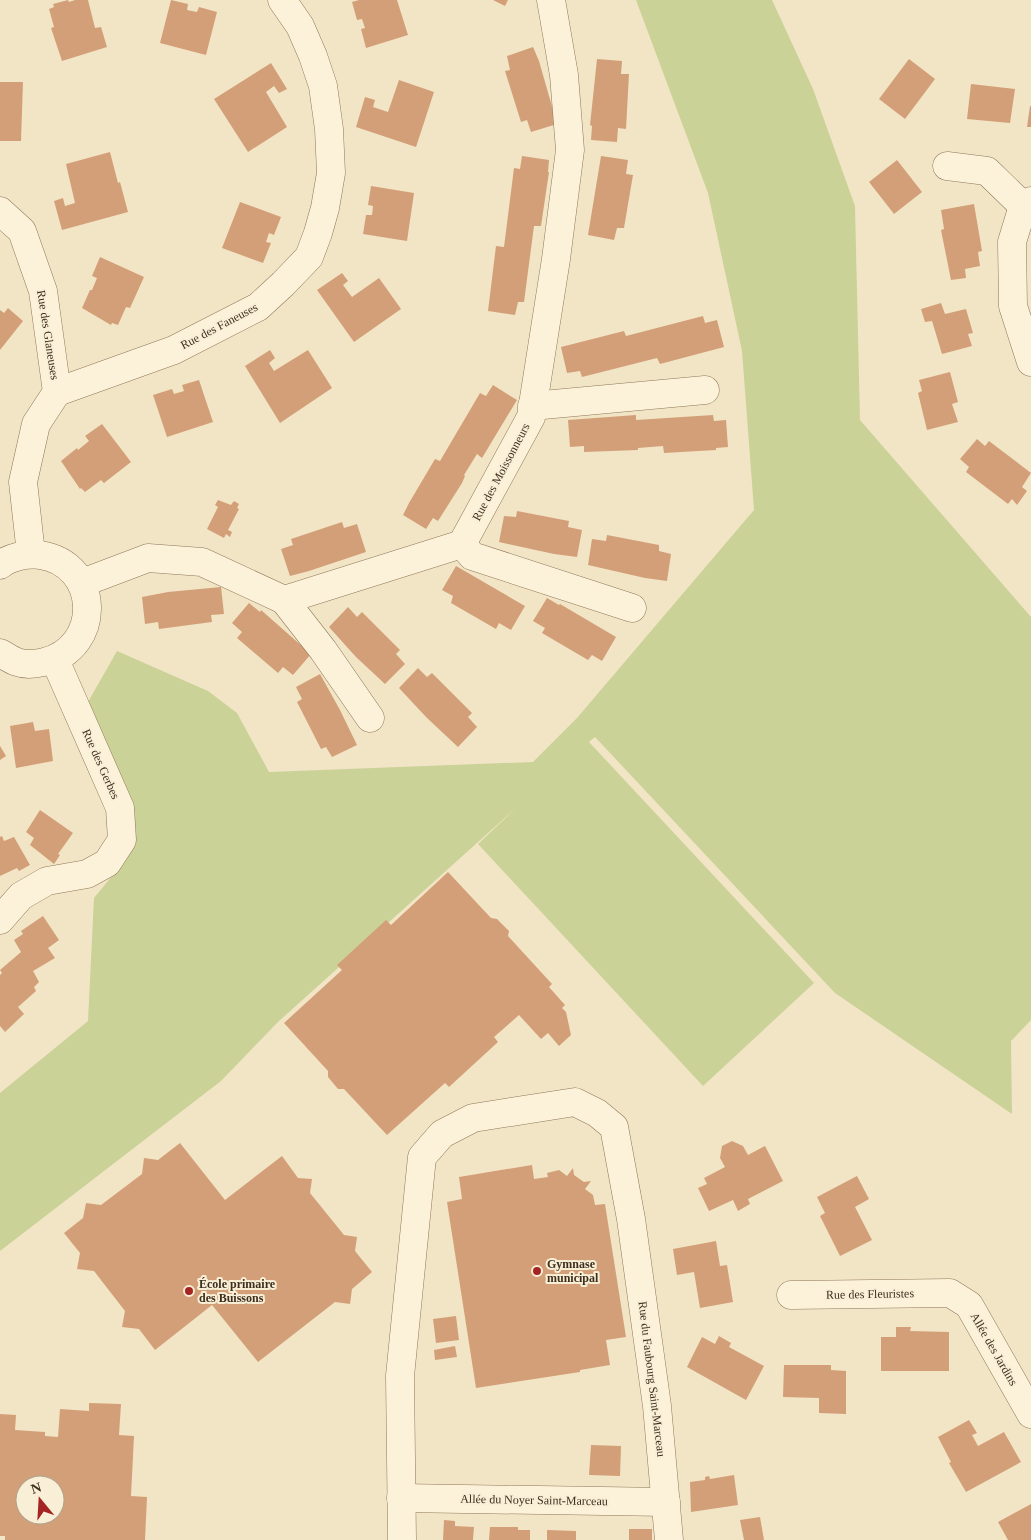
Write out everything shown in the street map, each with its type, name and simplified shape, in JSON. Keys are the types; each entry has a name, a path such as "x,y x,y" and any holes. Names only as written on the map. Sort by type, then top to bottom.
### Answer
{"street":[{"name":"Rue des Faneuses","path":"57,392 174,350 258,307 309,257 327,199 330,173 329,129 323,86 313,56 300,26 282,0"},
{"name":"Rue des Moissonneurs","path":"462,544 531,417 556,259 570,150 564,75 551,0"},
{"path":"947,166 987,171 1027,204 1012,242 1013,306 1031,362"},
{"name":"Rue des Glaneuses","path":"0,211 22,232 43,291 57,392 36,424 23,482 31,554"},
{"path":"532,406 705,390"},
{"path":"284,600 462,544 472,556 632,608"},
{"path":"0,565 4,561 31,554 52,557 68,566 82,583 87,596 88,616 79,639 71,649 55,660 38,664 18,662 0,653"},
{"path":"82,583 148,558 184,560 202,562 284,600 323,650 370,718"},
{"name":"Rue des Gerbes","path":"0,920 21,896 47,881 87,874 107,863 122,840 120,808 55,660"},
{"name":"Rue du Faubourg Saint-Marceau","path":"402,1540 400,1376 422,1158 442,1134 472,1118 575,1102 597,1113 614,1127 631,1219 657,1406 669,1540"},
{"name":"Rue des Fleuristes","path":"791,1294 950,1293"},
{"name":"Allée des Jardins","path":"950,1293 969,1306 1031,1414"},
{"name":"Allée du Noyer Saint-Marceau","path":"401,1498 666,1502"}],"green space":[{"path":"636,0 772,0 813,89 855,206 860,420 1031,617 1031,1020 1011,1041 1012,1114 835,993 595,737 589,742 814,983 703,1086 478,844 517,807 279,1021 221,1081 0,1251 0,1093 88,1021 94,898 122,864 134,844 135,822 130,800 88,702 117,651 208,691 237,713 269,772 533,762 577,718 754,510 742,351 708,193"}],"building":[{"path":"68,0 69,2 88,0 95,28 101,27 107,47 62,61 51,28 54,27 49,9 54,7 53,4"},
{"path":"171,0 188,4 187,10 197,12 199,7 217,12 206,55 160,43"},
{"path":"359,0 397,0 408,35 366,48 361,29 365,28 362,19 357,20 352,2"},
{"path":"493,0 508,0 505,6"},
{"path":"533,47 539,61 557,124 531,132 527,120 521,122 505,71 510,70 507,56"},
{"path":"597,59 622,61 621,74 629,74 626,129 618,128 617,142 591,140 592,126 590,125"},
{"path":"909,59 935,79 905,119 879,99"},
{"path":"271,63 287,89 279,93 274,86 266,92 287,127 248,152 214,99"},
{"path":"399,80 434,92 416,147 356,127 365,97 375,100 373,107 388,112"},
{"path":"0,82 23,82 21,141 0,141"},
{"path":"971,84 1015,89 1010,123 967,119"},
{"path":"1030,106 1031,127 1027,127"},
{"path":"110,152 128,212 62,230 54,201 63,198 65,206 75,203 66,164"},
{"path":"522,156 549,160 549,172 541,226 534,226 524,302 518,302 515,315 488,311 496,246 504,247 514,168 520,169"},
{"path":"601,156 628,160 626,174 633,175 624,228 617,228 614,240 588,235"},
{"path":"897,160 922,192 894,214 869,182"},
{"path":"371,186 414,193 407,241 363,234 366,215 372,215 373,206 368,205"},
{"path":"240,202 281,217 274,235 269,233 266,242 271,243 263,263 222,248"},
{"path":"974,204 982,251 978,252 980,266 965,269 966,278 951,280 941,230 944,229 941,210"},
{"path":"100,257 144,277 130,308 126,307 118,325 112,323 111,325 82,308 97,278 92,276"},
{"path":"342,273 348,281 343,285 352,297 379,278 401,309 354,342 317,290"},
{"path":"941,303 945,314 966,309 973,333 968,334 972,346 942,354 932,321 925,322 921,309"},
{"path":"8,308 23,321 0,350 0,310 4,313"},
{"path":"703,316 705,323 717,320 724,347 660,364 657,358 582,377 580,371 567,373 561,347 624,331 626,336"},
{"path":"270,350 275,358 269,363 274,371 308,350 332,388 280,423 245,366"},
{"path":"950,372 958,402 952,404 958,422 927,430 918,393 922,391 919,380"},
{"path":"199,380 213,422 167,437 153,395 172,389 174,394 184,391 182,385"},
{"path":"493,385 517,400 482,458 477,454 464,475 462,483 438,521 433,518 426,529 403,515 435,459 440,461 480,393 486,396"},
{"path":"636,415 636,420 713,415 714,421 726,420 728,447 716,448 716,450 664,453 663,446 638,448 638,450 584,452 584,446 570,447 568,420"},
{"path":"102,424 131,462 104,483 101,480 85,492 80,489 61,461 89,441 85,436"},
{"path":"977,439 985,446 989,441 1031,473 1022,487 1027,491 1017,505 1012,499 1008,504 966,472 969,467 960,459"},
{"path":"218,500 231,505 234,501 239,504 237,508 239,509 228,530 232,532 230,537 226,534 224,538 207,529 218,507 215,505"},
{"path":"517,511 569,521 568,527 582,530 577,557 499,542 504,516 516,517"},
{"path":"342,522 344,528 357,524 366,552 290,576 281,549 293,545 291,539"},
{"path":"607,535 659,545 659,551 671,554 667,581 588,565 592,539 606,541"},
{"path":"456,566 525,606 511,630 499,623 496,629 451,603 453,596 442,590"},
{"path":"221,587 224,614 211,615 212,622 159,629 158,622 145,624 142,597 168,592"},
{"path":"547,598 616,637 602,661 592,655 588,660 542,633 545,628 533,621"},
{"path":"249,603 260,612 261,610 311,654 293,675 283,667 278,673 237,638 242,632 232,623"},
{"path":"348,607 357,617 362,612 400,650 396,654 405,664 385,684 356,657 329,627"},
{"path":"418,668 427,677 432,673 472,713 468,717 477,727 458,747 399,688"},
{"path":"320,674 357,745 332,757 326,747 321,749 297,702 302,699 296,687"},
{"path":"33,722 35,731 49,729 53,761 16,768 10,726"},
{"path":"0,746 6,756 0,760"},
{"path":"40,810 73,833 58,854 60,855 54,864 30,845 34,838 26,832"},
{"path":"2,836 4,841 14,837 30,865 19,871 17,868 0,876 0,837"},
{"path":"448,872 491,918 497,919 509,931 508,936 552,984 549,987 565,1005 562,1008 566,1012 571,1035 559,1046 548,1033 541,1039 519,1015 494,1037 498,1042 449,1087 445,1083 387,1135 344,1089 338,1089 328,1077 328,1071 284,1023 342,970 337,965 386,920 391,925"},
{"path":"43,916 59,940 48,948 55,958 33,971 39,982 34,987 36,991 18,1007 24,1014 5,1032 0,1026 0,975 2,973 0,970 21,952 14,940 23,934 21,931"},
{"path":"732,1141 743,1146 748,1155 765,1146 783,1181 748,1199 750,1204 738,1211 733,1200 709,1211 698,1188 707,1184 704,1178 725,1167 720,1158 722,1146"},
{"name":"École primaire des Buissons","path":"180,1143 225,1200 282,1156 298,1178 312,1179 310,1193 344,1235 357,1237 355,1251 372,1272 352,1289 350,1304 335,1302 258,1362 212,1305 155,1350 139,1329 122,1327 125,1311 94,1271 77,1269 80,1253 64,1233 83,1218 86,1203 101,1205 142,1174 144,1158 158,1160"},
{"name":"Gymnase municipal","path":"532,1165 534,1179 548,1177 547,1173 559,1170 567,1176 573,1168 574,1175 584,1182 591,1181 585,1189 593,1195 595,1205 605,1204 626,1337 606,1340 610,1365 580,1370 580,1372 476,1388 447,1202 462,1199 459,1177"},
{"path":"857,1176 869,1199 855,1207 872,1240 840,1256 820,1216 825,1213 817,1197"},
{"path":"716,1241 720,1266 727,1265 733,1302 700,1308 694,1272 677,1275 673,1249"},
{"path":"456,1316 459,1340 436,1343 433,1319"},
{"path":"896,1327 911,1327 910,1331 949,1332 949,1371 881,1371 881,1337 896,1337"},
{"path":"719,1336 731,1343 729,1347 764,1366 746,1400 687,1367 702,1337 715,1344"},
{"path":"455,1346 457,1357 435,1360 434,1350"},
{"path":"784,1365 831,1365 831,1370 846,1371 846,1414 819,1413 819,1398 783,1397"},
{"path":"89,1403 121,1404 119,1435 134,1436 131,1496 147,1497 145,1540 5,1540 5,1536 0,1536 0,1414 16,1415 15,1430 45,1432 45,1436 58,1437 60,1409 89,1411"},
{"path":"969,1420 977,1433 972,1435 978,1446 1004,1432 1021,1462 966,1492 949,1463 951,1462 938,1437"},
{"path":"591,1445 621,1446 620,1476 589,1475"},
{"path":"734,1475 738,1505 691,1512 690,1482 705,1480 705,1477 709,1476 710,1479"},
{"path":"1031,1504 1031,1540 1008,1540 998,1522"},
{"path":"760,1517 764,1540 744,1540 740,1520"},
{"path":"444,1520 455,1521 455,1526 474,1527 473,1540 443,1540"},
{"path":"490,1527 518,1527 518,1530 530,1530 530,1540 489,1540"},
{"path":"629,1529 652,1529 652,1540 629,1540"},
{"path":"547,1530 576,1531 576,1540 547,1540"}],"place":[{"name":"Gymnase municipal","path":"537,1271"},
{"name":"École primaire des Buissons","path":"189,1291"}]}
